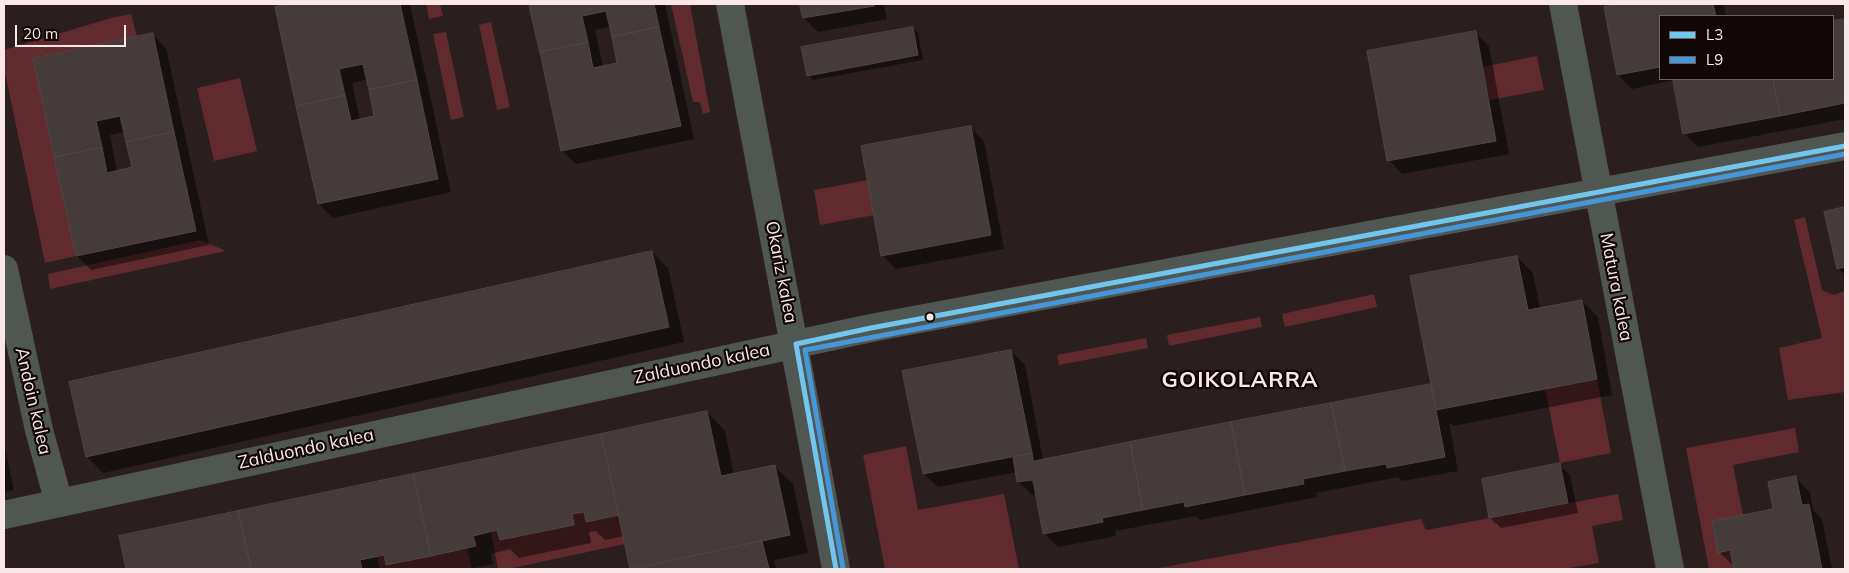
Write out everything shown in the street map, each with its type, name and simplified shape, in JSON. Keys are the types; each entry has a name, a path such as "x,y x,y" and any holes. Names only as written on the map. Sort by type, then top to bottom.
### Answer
{"street":[{"name":"Okariz kalea","path":"730,4 796,344 836,569"},
{"name":"Matura kalea","path":"1563,4 1597,192 1670,569"},
{"name":"Zalduondo kalea","path":"4,515 871,328 1845,146"},
{"name":"Andoin kalea","path":"4,269 38,430 58,503"}],"shaded area":[{"path":"426,4 440,4 443,16 429,19"},
{"path":"671,4 690,4 710,112 703,114 700,102 693,102"},
{"path":"131,14 137,36 33,59 76,256 45,263 4,68 4,50 111,18"},
{"path":"491,22 510,107 497,110 479,25"},
{"path":"446,32 464,117 451,120 433,34"},
{"path":"1537,56 1544,90 1489,100 1482,67"},
{"path":"240,78 257,151 214,161 197,88"},
{"path":"868,180 874,215 820,225 814,190"},
{"path":"1805,217 1822,290 1834,295 1845,291 1845,392 1788,400 1779,348 1822,338 1794,220"},
{"path":"200,240 226,251 50,289 48,274"},
{"path":"1374,294 1377,307 1285,327 1282,314"},
{"path":"1260,317 1262,327 1169,346 1167,335"},
{"path":"1146,338 1148,348 1059,365 1057,355"},
{"path":"1597,379 1611,453 1560,463 1545,389"},
{"path":"1795,428 1799,452 1733,465 1743,515 1712,521 1718,552 1730,550 1734,569 1709,569 1686,448"},
{"path":"906,446 918,510 1004,494 1019,569 885,569 863,455"},
{"path":"1618,494 1623,520 1592,526 1599,563 1563,569 1154,569 1421,519 1426,530"},
{"path":"584,512 586,522 619,515 625,544 508,569 498,569 491,532 497,530 500,540 574,525 572,514"},
{"path":"467,548 472,569 380,569 377,557 384,555 387,565"}],"building":[{"path":"288,4 400,4 417,80 369,90 363,64 339,69 345,95 296,106 275,7"},
{"path":"529,4 654,4 659,27 612,37 606,11 582,16 588,42 540,52"},
{"path":"800,4 874,4 874,6 803,18"},
{"path":"1619,4 1713,4 1716,15 1659,15 1659,67 1617,75 1604,7"},
{"path":"1845,19 1845,103 1780,116 1773,80 1834,80 1834,21"},
{"path":"659,27 681,126 561,151 540,52 588,42 593,68 617,63 612,37"},
{"path":"913,27 918,55 807,76 801,47"},
{"path":"1476,31 1496,141 1387,161 1367,51"},
{"path":"153,33 174,132 126,142 120,116 96,121 102,147 54,157 33,59"},
{"path":"417,80 438,179 318,204 296,106 345,95 351,121 374,116 369,90"},
{"path":"1673,80 1773,80 1780,116 1683,134"},
{"path":"971,126 991,235 881,256 861,146"},
{"path":"174,132 196,231 76,256 54,157 102,147 107,173 132,167 126,142"},
{"path":"1845,207 1845,267 1837,269 1824,212"},
{"path":"652,251 669,327 86,457 69,382"},
{"path":"1517,256 1528,310 1582,300 1597,379 1436,410 1410,276"},
{"path":"1011,350 1032,453 923,474 902,371"},
{"path":"1431,384 1445,457 1387,468 1386,464 1345,471 1331,403"},
{"path":"1331,403 1345,471 1303,479 1304,484 1245,495 1231,422"},
{"path":"707,411 721,476 775,465 790,535 630,569 601,434"},
{"path":"1231,422 1245,495 1185,507 1184,502 1143,510 1130,442"},
{"path":"601,434 619,515 586,522 584,512 572,514 574,525 500,540 497,530 473,536 476,546 431,556 413,474"},
{"path":"1130,442 1143,510 1102,518 1103,522 1043,534 1033,480 1017,482 1013,457 1032,453 1033,461"},
{"path":"1560,463 1568,503 1489,518 1482,479"},
{"path":"413,474 431,556 386,565 384,555 360,560 362,569 251,569 238,511"},
{"path":"1796,476 1802,505 1809,504 1822,569 1734,569 1730,550 1718,553 1712,521 1773,509 1768,482"},
{"path":"238,511 251,569 126,569 119,536"},
{"path":"762,541 769,569 634,569"}],"transit line":[{"name":"L3","path":"796,344 871,328 1845,146"},
{"name":"L9","path":"843,568 805,350 1845,154"},
{"name":"L3","path":"796,344 836,569"}],"district":[{"name":"GOIKOLARRA","path":"1240,380"}]}
